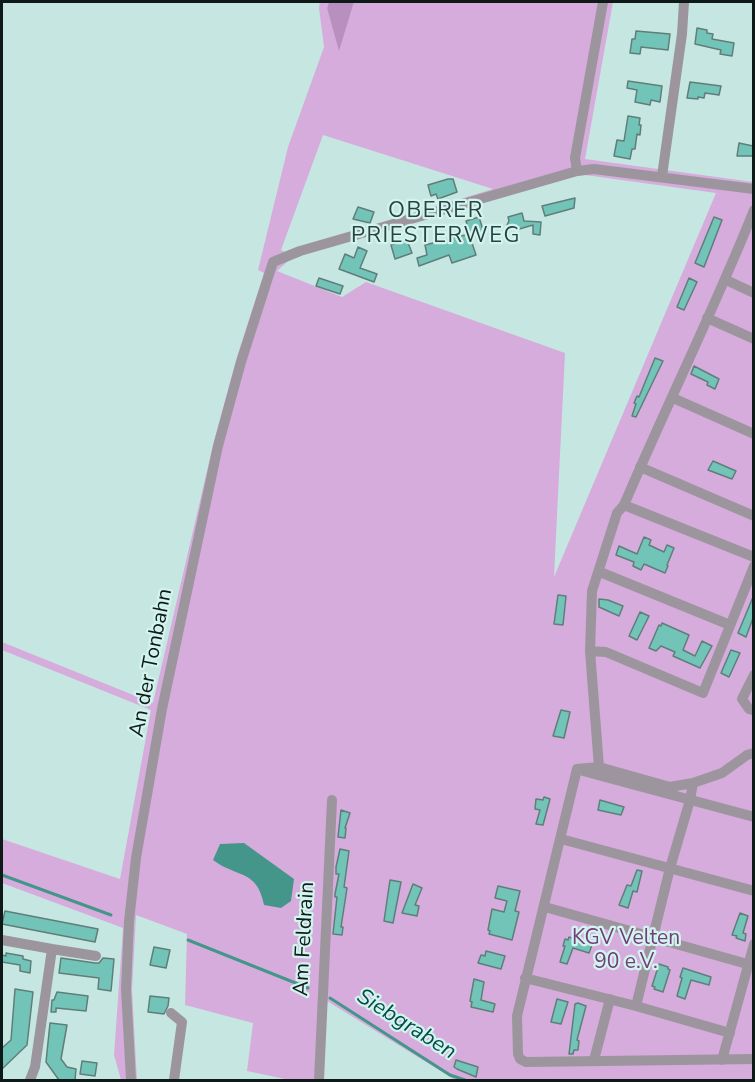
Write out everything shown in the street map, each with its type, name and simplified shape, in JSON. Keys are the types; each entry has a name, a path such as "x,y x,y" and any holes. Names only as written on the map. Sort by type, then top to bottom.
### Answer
{"street":[{"path":"603,2 575,158 577,171 594,169 753,189"},
{"path":"662,176 682,34 684,2"},
{"name":"An der Tonbahn","path":"131,1080 126,989 129,921 140,835 162,709 218,446 241,362 273,262 300,251 577,171"},
{"path":"598,767 590,651 592,591 600,572 617,513 624,505 726,280 753,210"},
{"path":"726,280 753,293"},
{"path":"707,318 753,339"},
{"path":"672,398 753,434"},
{"path":"640,467 753,516"},
{"path":"624,505 753,557"},
{"path":"590,651 606,652 703,693 753,566"},
{"path":"600,572 730,625"},
{"path":"753,675 742,699 749,709 753,710"},
{"path":"577,769 598,767 670,787 693,783 722,773 753,753"},
{"path":"577,769 753,816"},
{"path":"577,769 517,1016 520,1059 526,1062 753,1059"},
{"path":"636,1006 693,783"},
{"name":"Am Feldrain","path":"319,1080 332,800"},
{"path":"561,839 753,891"},
{"path":"545,907 751,965"},
{"path":"2,940 96,956"},
{"path":"722,1060 751,965 753,944"},
{"path":"30,1080 35,1067 52,949"},
{"path":"525,978 636,1006 729,1033"},
{"path":"594,1060 610,999"},
{"path":"171,1013 182,1022 174,1080"}],"green space":[{"name":"KGV Velten 90 e.V.","path":"320,2 329,2 327,8 339,49 354,2 613,2 585,159 753,182 753,1080 455,1080 327,1001 323,1080 290,1080 247,1071 253,1023 185,1005 187,934 136,915 132,990 137,1080 121,1080 114,1055 123,928 2,883 2,839 120,879 151,710 2,650 2,642 153,703 213,445 236,360 264,273 258,270 288,147 324,47","holes":["323,135 493,189 285,252 281,250","585,175 716,193 554,577 565,353 366,282 342,297 277,271 288,261 301,255"]}],"shaded area":[{"path":"329,2 354,2 339,51 327,8"},
{"path":"244,843 294,879 291,901 281,908 264,905 261,893 251,880 213,860 220,844"}],"building":[{"path":"697,28 713,34 712,39 734,43 732,56 720,54 721,50 695,44"},
{"path":"636,31 670,34 668,50 641,47 640,54 630,53"},
{"path":"628,81 662,86 660,102 651,100 650,105 635,102 637,90 627,88"},
{"path":"690,82 721,86 719,95 705,93 704,98 687,98"},
{"path":"628,116 640,118 639,125 641,125 640,135 637,134 635,149 632,149 630,159 614,156 617,140 624,141"},
{"path":"739,143 753,146 753,156 737,156"},
{"path":"453,179 457,192 438,199 436,194 431,196 428,185"},
{"path":"575,198 574,208 545,216 542,206"},
{"path":"358,207 374,212 370,223 353,219"},
{"path":"522,213 524,221 541,222 540,235 533,234 533,225 516,230 515,227 507,225 508,217"},
{"path":"479,217 484,233 471,237 466,221"},
{"path":"714,217 722,220 704,267 695,263"},
{"path":"469,234 476,255 452,263 449,255 419,266 417,258 427,255 425,245"},
{"path":"407,240 412,253 395,259 391,245"},
{"path":"358,247 367,251 360,268 377,274 374,282 339,269 345,254 354,258"},
{"path":"319,278 343,286 340,294 316,286"},
{"path":"689,278 697,282 684,310 677,307"},
{"path":"655,358 663,361 636,417 632,416 636,404 634,403 637,396 639,397"},
{"path":"694,366 719,379 715,389 707,385 708,382 691,374"},
{"path":"713,461 736,471 732,479 708,470"},
{"path":"644,537 651,540 649,545 664,552 667,545 674,548 665,573 644,564 641,570 633,566 634,562 616,555 619,546 637,554"},
{"path":"558,595 566,596 563,625 554,624"},
{"path":"753,597 753,618 746,637 738,633"},
{"path":"599,599 623,606 619,616 599,607"},
{"path":"640,612 649,616 637,640 629,636"},
{"path":"662,623 689,635 683,650 695,656 702,641 712,646 700,668 673,656 675,652 661,646 656,651 649,648"},
{"path":"731,650 740,653 729,677 721,673"},
{"path":"561,710 570,712 564,738 553,736"},
{"path":"544,797 550,799 543,825 536,824 540,810 535,809 536,799 543,800"},
{"path":"600,800 624,807 621,815 598,810"},
{"path":"341,810 350,813 345,828 345,838 338,837"},
{"path":"340,849 349,851 344,887 347,888 341,927 343,927 342,935 333,934 337,897 335,894 339,874 336,874 336,867"},
{"path":"637,870 642,871 637,892 633,891 628,908 619,905 627,885 631,886"},
{"path":"390,880 401,882 393,923 384,921"},
{"path":"413,884 422,888 415,905 419,906 417,916 402,913"},
{"path":"498,886 520,891 515,911 519,912 512,940 489,934 492,909 504,912 507,901 495,898"},
{"path":"5,911 98,929 95,942 2,924"},
{"path":"740,913 748,916 743,933 746,934 745,941 732,935"},
{"path":"569,937 592,945 589,953 573,948 567,964 560,962 565,939 568,940"},
{"path":"154,947 170,950 166,968 150,965"},
{"path":"486,951 505,956 501,969 478,963 481,955 485,956"},
{"path":"6,953 23,956 23,959 31,961 30,973 20,971 20,965 2,962 2,955 6,956"},
{"path":"61,958 95,963 99,963 103,958 114,959 111,991 98,989 99,978 59,973"},
{"path":"659,964 670,970 663,992 652,986"},
{"path":"683,968 711,977 709,985 691,980 685,999 677,996"},
{"path":"474,979 484,982 481,1000 495,1004 493,1012 471,1007"},
{"path":"15,989 33,992 27,1045 2,1069 2,1048 11,1040"},
{"path":"57,992 88,996 86,1011 56,1008 56,1012 51,1012 52,1000"},
{"path":"150,996 169,998 164,1014 148,1012"},
{"path":"557,999 568,1002 561,1024 551,1022"},
{"path":"575,1004 586,1006 577,1040 579,1041 578,1050 569,1054"},
{"path":"50,1023 67,1025 61,1059 67,1067 76,1069 75,1080 59,1080 46,1062"},
{"path":"456,1060 478,1067 476,1077 454,1067"},
{"path":"82,1061 97,1063 95,1076 80,1074"}],"waterway":[{"name":"Siebgraben","path":"2,875 111,915"},
{"name":"Siebgraben","path":"188,940 308,988"},
{"name":"Siebgraben","path":"330,998 450,1075 465,1080"}],"district":[{"name":"OBERER PRIESTERWEG","path":"436,224"}]}
